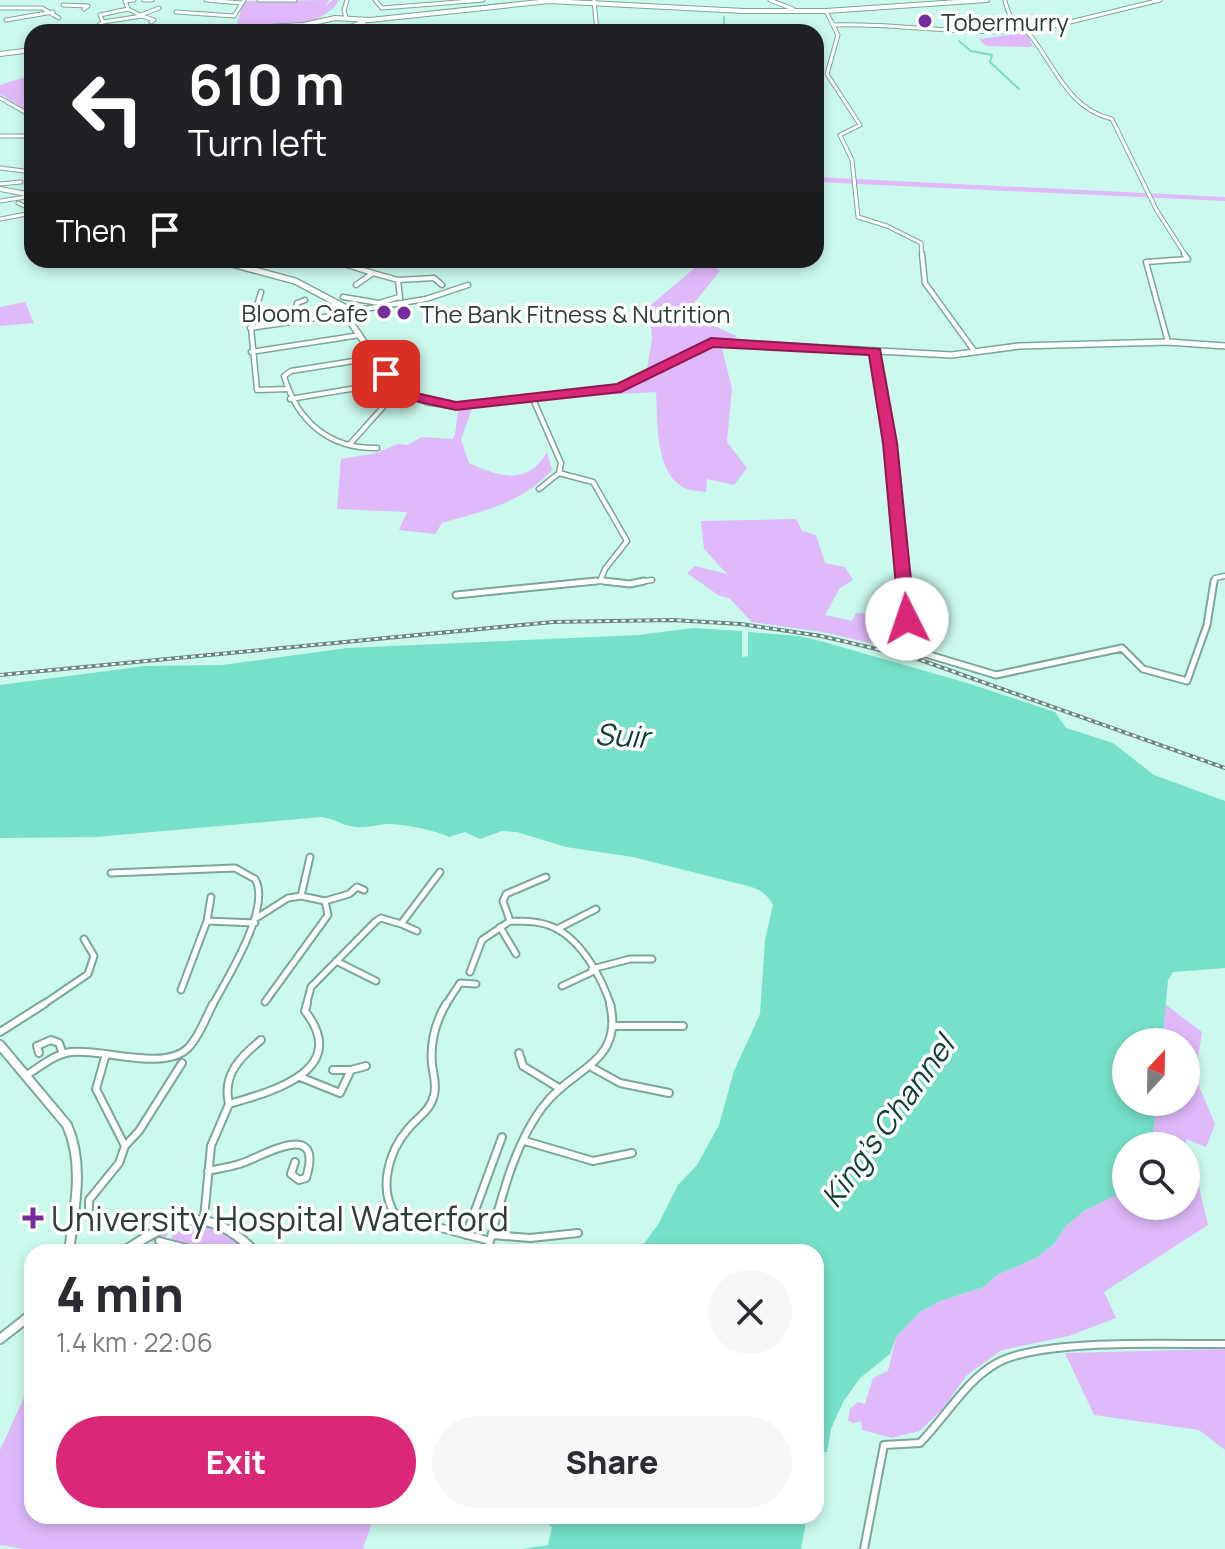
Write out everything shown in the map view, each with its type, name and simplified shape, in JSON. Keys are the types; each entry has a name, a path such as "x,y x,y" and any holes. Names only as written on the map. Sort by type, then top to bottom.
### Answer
{"main road":[{"path":"325,24 335,18 346,18 355,23 509,2 594,1 744,11 826,11 987,0"},
{"path":"0,54 24,51"}],"street":[{"path":"128,9 125,1 134,0"},
{"path":"144,0 152,0"},
{"path":"176,12 234,16 243,2 206,0"},
{"path":"259,0 295,0"},
{"path":"346,18 344,10 347,0"},
{"path":"375,0 382,8 483,0"},
{"path":"770,0 793,9"},
{"path":"833,25 882,24 994,33 1029,32 1160,0"},
{"path":"594,1 596,24"},
{"path":"1005,1 1008,14 1023,31"},
{"path":"6,20 53,12 63,2 88,6 84,9"},
{"path":"0,8 26,4 53,12"},
{"path":"100,24 141,16 159,8"},
{"path":"103,22 101,14 128,9 154,20 151,22"},
{"path":"335,18 344,10"},
{"path":"826,11 838,35 827,74 860,125 840,135 850,153 858,217 887,226 921,243 925,283 975,352"},
{"path":"1029,32 1050,67 1091,112 1112,119 1148,198 1175,244 1188,259 1146,262 1168,342"},
{"path":"0,98 24,112"},
{"path":"0,136 24,136"},
{"path":"0,168 24,170"},
{"path":"0,187 21,182"},
{"path":"0,187 24,194"},
{"path":"0,201 24,197"},
{"path":"18,203 24,206"},
{"path":"0,219 24,214"},
{"path":"250,268 295,281 318,292 338,308 352,313"},
{"path":"357,268 398,281 434,278 442,285"},
{"path":"356,285 373,273"},
{"path":"398,281 398,295 404,304"},
{"path":"343,318 352,313 404,304 468,285"},
{"path":"261,292 250,328 258,391 287,389"},
{"path":"343,297 350,302 379,303 398,295"},
{"path":"294,322 297,303 305,300"},
{"path":"338,308 335,315 351,323 386,374 401,389 427,402 456,406 621,388 711,342 952,355 1019,346 1168,342 1225,346"},
{"path":"351,323 352,313"},
{"path":"250,328 331,316"},
{"path":"251,352 360,335"},
{"path":"876,352 890,443 908,642 916,651 996,675 1122,648 1143,669 1187,681 1207,625 1215,578 1225,576"},
{"path":"360,360 284,376 297,416 307,426 328,438 377,448"},
{"path":"290,399 369,386"},
{"path":"533,399 561,463 559,473 539,489"},
{"path":"350,444 384,406"},
{"path":"559,473 593,482 627,541 622,552 609,562 600,581"},
{"path":"456,595 600,581 630,584 652,580"},
{"path":"301,896 310,857"},
{"path":"27,1075 63,1054 171,1056 181,1053 188,1048 256,920 260,889 258,881 235,868 111,873"},
{"path":"401,924 440,872"},
{"path":"510,921 503,901 506,894 546,877"},
{"path":"207,921 256,920 288,898 301,896 325,901 349,894 357,887 364,890"},
{"path":"181,990 207,921 211,897"},
{"path":"265,1002 326,919 329,910 325,901"},
{"path":"557,929 596,909"},
{"path":"229,1104 300,1077 321,1043 319,1032 305,1011 311,987 376,921 381,918 417,931"},
{"path":"470,972 474,949 487,933 510,921 534,921 557,929 593,970 608,994 614,1026 593,1068 559,1088 544,1104 525,1141 489,1244"},
{"path":"500,927 516,954"},
{"path":"0,1032 88,974 94,956 84,939"},
{"path":"562,986 593,970 630,959 652,959"},
{"path":"336,961 376,981"},
{"path":"476,984 460,983 439,1015 434,1029 432,1054 436,1093 430,1108 408,1128 397,1144 385,1196 389,1209 396,1216 466,1235 530,1238 578,1233"},
{"path":"614,1026 683,1026"},
{"path":"39,1053 37,1046 51,1040 59,1043 63,1054"},
{"path":"204,1218 211,1146 229,1104 228,1085 232,1070 243,1054 261,1040"},
{"path":"0,1045 67,1125 74,1138 76,1176 70,1244"},
{"path":"519,1053 523,1066 559,1088"},
{"path":"106,1054 96,1089 116,1135 125,1146"},
{"path":"89,1208 89,1200 119,1163 125,1146 139,1131 182,1063"},
{"path":"333,1070 366,1066"},
{"path":"593,1068 611,1081 625,1086 669,1093"},
{"path":"300,1077 340,1093 351,1070"},
{"path":"466,1235 502,1137"},
{"path":"525,1141 593,1161 619,1151 632,1153"},
{"path":"208,1171 243,1163 293,1143 306,1151 309,1164 306,1178 299,1180 293,1177 290,1172 295,1162"},
{"path":"136,1244 170,1223 204,1218 231,1228 247,1244"},
{"path":"159,1241 171,1244"},
{"path":"0,1339 24,1320"},
{"path":"864,1549 884,1445 920,1443 945,1420 969,1386 1000,1361 1059,1348 1225,1344"}],"shaded area":[{"path":"329,0 325,7 332,0 339,0 331,10 307,22 237,24 243,4 247,1"},
{"path":"1026,33 1033,46 986,46 979,39"},
{"path":"24,78 24,108 0,94 0,85"},
{"path":"824,177 1225,197 1225,201 824,182"},
{"path":"694,268 716,268 720,271 685,314 737,336 722,349 732,389 727,442 747,468 734,485 707,479 706,492 687,489 676,482 663,460 656,392 587,396 630,380 647,369 652,339 650,306"},
{"path":"25,302 34,323 0,326 0,307"},
{"path":"472,408 461,440 469,463 512,476 531,470 547,452 552,470 528,491 487,510 442,523 435,534 399,530 407,512 337,509 341,459 376,453 398,444 407,445 422,437 453,439 459,409"},
{"path":"796,519 802,531 816,535 825,563 845,567 853,580 840,588 825,615 852,621 856,613 882,614 883,598 896,597 899,585 913,584 920,632 911,653 823,632 752,622 729,598 718,595 687,573 695,566 727,574 704,549 701,521"},
{"path":"1165,1004 1197,1028 1163,1028"},
{"path":"1200,1089 1215,1124 1206,1147 1200,1145 1200,1132 1153,1132 1155,1116 1200,1116"},
{"path":"1200,1192 1208,1225 1104,1292 1116,1318 1069,1336 1002,1350 967,1375 941,1411 919,1431 892,1438 862,1430 861,1421 848,1421 850,1409 858,1402 865,1404 873,1378 888,1371 896,1337 920,1312 940,1301 984,1287 997,1275 1036,1258 1054,1244 1066,1226 1084,1211 1112,1197 1112,1220 1200,1220"},
{"path":"197,1222 226,1230 240,1244 186,1244 171,1240 173,1235 168,1233 165,1239 159,1237 156,1243 147,1240 174,1226"},
{"path":"1225,1349 1225,1450 1199,1430 1094,1415 1065,1353"},
{"path":"24,1398 24,1524 371,1524 363,1549 24,1549 0,1545 0,1450"}],"water":[{"path":"693,628 742,631 742,657 748,656 748,632 799,636 967,683 1055,712 1066,728 1113,743 1154,775 1225,801 1225,968 1173,972 1168,980 1163,1028 1112,1028 1112,1116 1155,1116 1153,1132 1112,1132 1112,1197 1084,1211 1066,1226 1054,1244 1036,1258 997,1275 984,1287 940,1301 920,1312 896,1337 890,1354 860,1378 843,1402 831,1429 827,1452 824,1452 824,1244 644,1244 659,1223 678,1185 697,1165 719,1125 734,1071 760,1014 765,940 773,905 764,894 749,886 633,857 566,847 517,832 502,831 480,839 465,832 449,837 410,826 387,824 356,827 320,817 96,837 0,838 0,685 145,666 222,665 347,648 639,635"},
{"path":"548,1524 806,1524 801,1549 523,1549 548,1545 552,1527"}],"waterway":[{"path":"724,17 724,24"},
{"path":"959,41 971,51 992,55 990,62 1019,89"}],"railway":[{"path":"0,675 553,622 672,620 741,624 821,636 915,658 1225,768"}],"place":[{"name":"Tobermurry","path":"925,21"},
{"name":"Bloom Cafe","path":"384,312"},
{"name":"The Bank Fitness & Nutrition","path":"404,313"},
{"name":"University Hospital Waterford","path":"33,1218"}],"route":[{"path":"386,374 411,396 456,406 621,388 711,342 876,352 890,443 907,619"}],"water label":[{"name":"Suir","path":"622,735"},
{"name":"King's Channel","path":"887,1121"}]}
